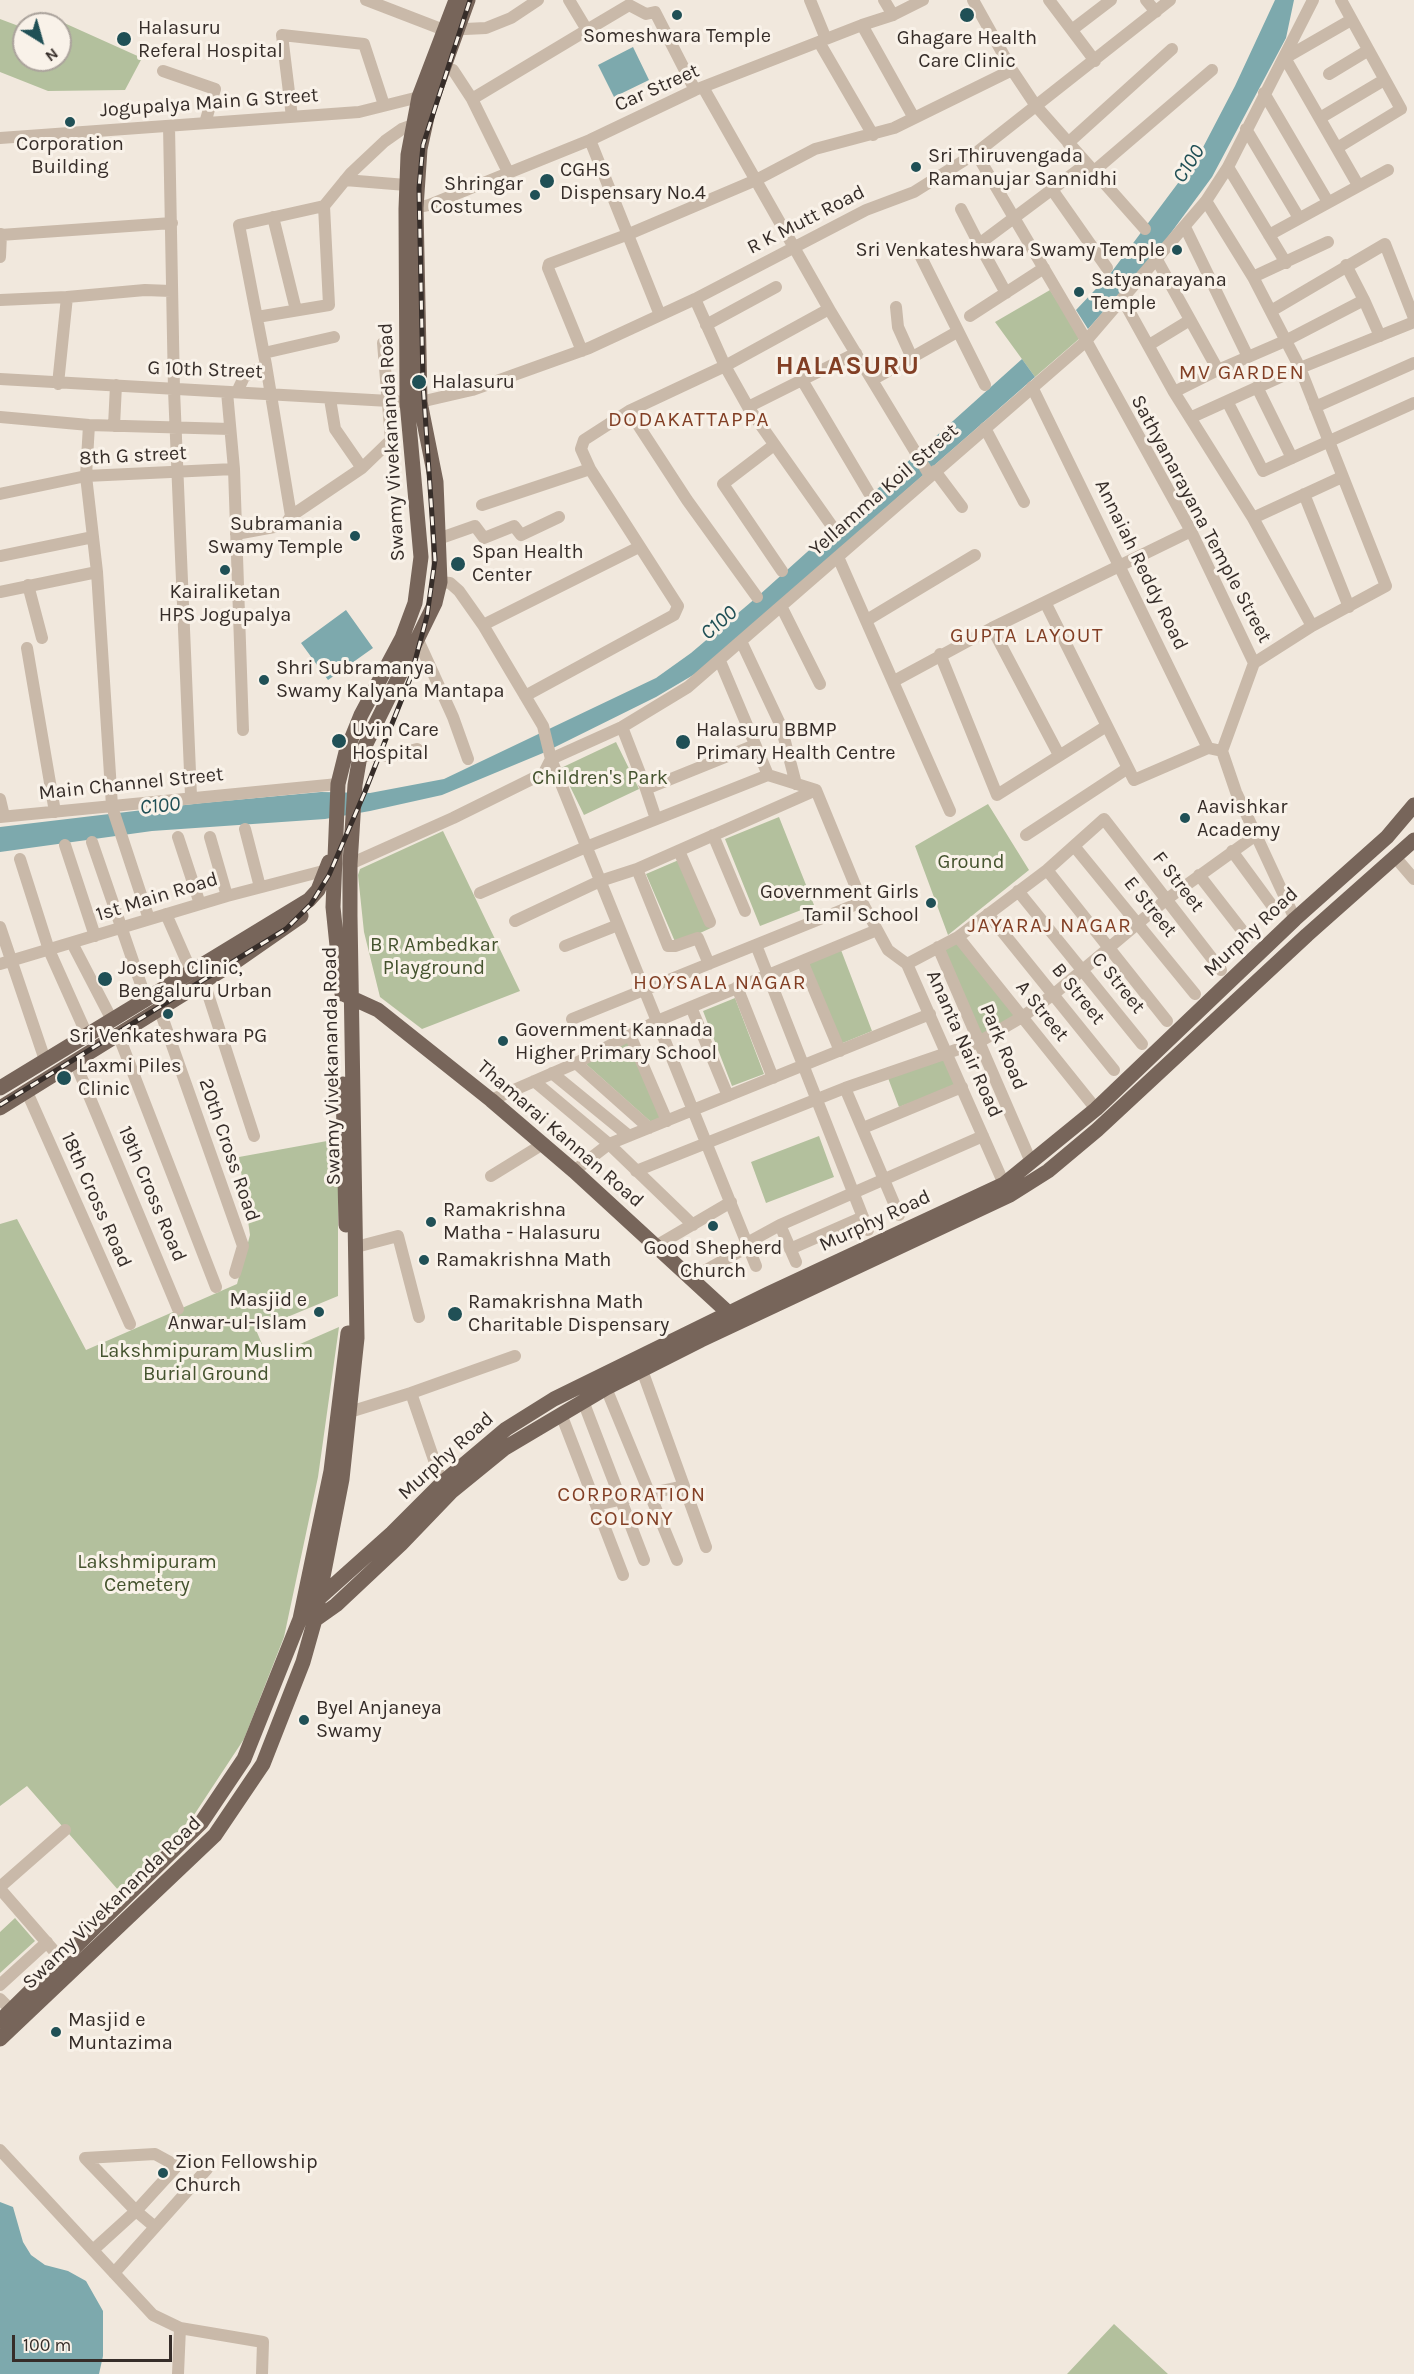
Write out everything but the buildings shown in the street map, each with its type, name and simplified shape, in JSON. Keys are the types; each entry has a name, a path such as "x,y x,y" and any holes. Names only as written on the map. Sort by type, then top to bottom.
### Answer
{"main road":[{"name":"Swamy Vivekananda Road","path":"311,1601 328,1552 342,1479 344,1414 356,1247 346,995 333,886 338,786 346,752 361,715 402,638 416,600 421,535 414,402 411,209 420,149 429,108 444,68 456,0"},
{"name":"Swamy Vivekananda Road","path":"411,209 406,185 412,125 419,97 468,0"},
{"name":"Swamy Vivekananda Road","path":"352,1321 346,995 355,785 360,756 418,640 435,603 440,582 436,482 414,402"},
{"path":"416,600 435,603"},
{"name":"Murphy Road","path":"307,1621 401,1544 451,1492 505,1448 583,1401 734,1318 1005,1184 1096,1109 1295,919 1387,837 1414,805"},
{"name":"Murphy Road","path":"311,1601 351,1571 442,1483 506,1429 554,1399 588,1380 734,1318 1010,1195 1048,1171 1097,1130 1307,935 1414,840"},
{"path":"0,1108 75,1062 115,1027 152,1004 191,971 309,900 327,870 334,850"},
{"path":"152,1004 204,982 316,905 350,864"},
{"name":"Thamarai Kannan Road","path":"346,995 378,1010 543,1144 734,1318"},
{"path":"0,1088 87,1035 115,1027"},
{"name":"Swamy Vivekananda Road","path":"0,2039 215,1835 263,1764 303,1662 307,1621 331,1471 344,1414"},
{"path":"328,1552 336,1567 351,1571"},
{"name":"Swamy Vivekananda Road","path":"4,2010 62,1960 201,1823 244,1759 307,1621"}],"street":[{"path":"366,0 451,30 486,28 511,18 538,0"},
{"path":"569,0 587,30"},
{"path":"810,0 823,41 873,135"},
{"path":"884,0 893,15"},
{"name":"Car Street","path":"411,209 590,140 700,89 893,15 923,0"},
{"path":"973,0 1012,70 1036,106 1145,229"},
{"path":"1073,29 1111,0"},
{"path":"1146,0 1156,12"},
{"name":"R K Mutt Road","path":"414,402 472,390 582,351 695,299 866,210 915,192 976,153 1170,0"},
{"name":"Yellamma Koil Street","path":"350,864 453,818 544,773 550,756 622,727 688,687 838,557 930,473 1032,387 1123,300 1206,201 1228,167 1264,93 1285,58 1312,0"},
{"path":"1337,148 1401,109 1367,51 1341,0"},
{"path":"1051,1 1095,61"},
{"path":"472,99 629,5 645,14 655,12 795,246 915,456 962,507"},
{"path":"1351,20 1285,58 1358,185"},
{"path":"862,25 914,118"},
{"path":"292,117 282,35 364,44 384,105"},
{"path":"1068,143 1172,49"},
{"path":"1329,74 1367,51"},
{"path":"444,68 453,70 472,99 508,172"},
{"path":"582,351 548,266 756,180 815,149 873,135 914,118 1012,70"},
{"path":"979,244 1012,218 1090,168 1212,70"},
{"path":"163,71 215,89 205,123"},
{"path":"1320,118 1384,81"},
{"path":"1264,93 1328,202"},
{"name":"Jogupalya Main G Street","path":"0,138 358,112 419,97"},
{"path":"291,516 271,392 239,225 324,206 345,180 385,141 412,125"},
{"path":"169,126 174,390 191,796"},
{"path":"1246,129 1299,218"},
{"path":"590,140 660,315"},
{"name":"Sathyanarayana Temple Street","path":"976,153 1012,218 1044,268 1191,531 1254,663 1222,751"},
{"path":"1228,167 1286,263"},
{"path":"1269,236 1388,170"},
{"path":"345,180 406,185"},
{"path":"1053,191 1107,268"},
{"path":"1206,201 1253,278 1300,368 1327,441 1383,573 1386,586 1311,626 1254,663"},
{"path":"257,318 329,304 324,206"},
{"path":"961,209 1006,293"},
{"path":"273,218 296,310"},
{"path":"0,257 1,235 172,223"},
{"path":"1185,227 1248,357"},
{"path":"1253,278 1328,242"},
{"path":"1192,417 1414,320 1385,244 1271,311"},
{"path":"919,253 985,385"},
{"path":"1157,260 1218,370"},
{"path":"1346,265 1380,336"},
{"path":"970,316 1044,268"},
{"path":"706,325 776,286"},
{"path":"0,300 145,290 171,291"},
{"path":"58,384 67,297"},
{"path":"695,299 724,366 748,407 834,529"},
{"path":"1123,300 1174,392 1192,417 1253,518 1311,626"},
{"path":"1174,392 1286,341 1364,300"},
{"path":"896,307 898,327 912,358"},
{"path":"525,696 674,615 678,606 590,469 581,448 582,443 590,434 629,411 724,366 829,309"},
{"path":"1149,345 1190,320"},
{"path":"872,380 957,332"},
{"path":"243,730 234,470 228,409 232,393 244,377 265,359 334,337"},
{"path":"236,534 285,525 291,516 362,468 391,440 383,343"},
{"path":"748,407 856,353"},
{"path":"1315,407 1414,363"},
{"name":"G 10th Street","path":"0,379 232,393 271,392 330,399 414,402"},
{"path":"801,380 869,493"},
{"path":"114,426 116,385"},
{"name":"Annaiah Reddy Road","path":"1032,387 1208,748"},
{"path":"1257,387 1292,458"},
{"path":"330,399 335,429 362,468"},
{"path":"1227,401 1261,470 1414,403"},
{"path":"629,411 687,500 757,597"},
{"path":"0,417 89,425 230,429"},
{"path":"89,425 86,476 97,572 113,810 149,919"},
{"path":"985,428 1024,502"},
{"path":"774,445 723,484 782,571"},
{"path":"482,505 590,469"},
{"name":"8th G street","path":"0,494 86,476 234,470"},
{"path":"1253,518 1342,477"},
{"path":"1304,494 1349,607"},
{"path":"438,539 475,526 484,538 514,526 520,536 559,517"},
{"path":"894,681 940,654 1191,531"},
{"path":"0,556 93,537"},
{"path":"483,625 639,547"},
{"path":"867,620 975,555"},
{"path":"838,557 950,811"},
{"path":"0,592 97,572"},
{"path":"440,582 450,583 459,591 483,625 543,726 550,756 756,1266"},
{"path":"28,585 42,638"},
{"path":"1045,602 1105,727 1134,780 1208,748 1222,751 1236,792 1295,919"},
{"path":"781,606 820,684"},
{"path":"992,628 1059,755"},
{"path":"418,640 453,717 468,759"},
{"path":"741,641 781,726 796,784"},
{"path":"27,648 55,812"},
{"path":"940,654 997,795 1105,727"},
{"path":"720,661 768,775"},
{"path":"622,727 656,819"},
{"path":"646,789 755,745"},
{"path":"360,756 391,756 417,749"},
{"path":"1026,835 1128,768"},
{"path":"480,893 586,847 768,775 816,790"},
{"name":"Main Channel Street","path":"2,816 113,810 191,796 338,786"},
{"path":"514,921 600,881 637,869 816,790"},
{"name":"Ananta Nair Road","path":"816,790 862,902 888,950 907,964 1005,1184"},
{"path":"0,799 2,816"},
{"name":"F Street","path":"1074,846 1104,819 1221,970"},
{"path":"245,829 260,887"},
{"path":"714,835 745,911"},
{"path":"636,1170 846,1088 979,1042 1022,1017 1054,994 1167,899 1256,835"},
{"path":"178,837 200,904"},
{"path":"210,837 226,896"},
{"name":"20th Cross Road","path":"92,842 121,928 243,1246 235,1273"},
{"path":"66,845 95,936"},
{"path":"907,964 958,937 1047,870 1074,846"},
{"name":"E Street","path":"1074,846 1195,994"},
{"path":"679,851 710,922"},
{"path":"1232,851 1276,911"},
{"path":"1395,857 1414,879"},
{"path":"20,859 49,950 87,1035"},
{"path":"637,869 668,946 675,946 698,938 709,964"},
{"name":"1st Main Road","path":"0,964 226,896 327,870"},
{"path":"1047,870 1167,1021"},
{"path":"1199,875 1248,938"},
{"name":"C Street","path":"1018,891 1142,1044"},
{"path":"572,1019 862,902"},
{"path":"166,914 191,971"},
{"name":"B Street","path":"988,914 1114,1070"},
{"path":"566,946 618,925"},
{"path":"0,927 45,1060"},
{"path":"490,1100 576,1063 690,1006 877,930"},
{"name":"A Street","path":"958,937 1096,1109"},
{"path":"72,943 115,1027 216,1287"},
{"path":"756,945 868,1230"},
{"name":"Park Road","path":"938,947 1031,1162"},
{"path":"802,961 840,1051"},
{"path":"204,982 254,1136"},
{"path":"737,987 773,1078"},
{"path":"690,1006 728,1096"},
{"path":"574,1171 609,1144 930,1014"},
{"path":"630,1035 667,1121"},
{"name":"19th Cross Road","path":"75,1062 178,1309"},
{"path":"576,1063 649,1128"},
{"path":"552,1073 628,1137"},
{"path":"534,1081 609,1144 693,1225"},
{"path":"863,1128 962,1087"},
{"path":"846,1088 899,1215"},
{"name":"18th Cross Road","path":"27,1092 130,1324"},
{"path":"690,1279 744,1249 747,1243 780,1225 885,1181 983,1136"},
{"path":"491,1176 543,1144"},
{"path":"656,1246 730,1202"},
{"path":"790,1249 863,1217"},
{"path":"780,1225 796,1262"},
{"path":"356,1247 398,1236 419,1317"},
{"path":"344,1414 515,1356"},
{"path":"642,1370 706,1547"},
{"path":"606,1388 677,1560"},
{"path":"411,1393 442,1483"},
{"path":"583,1401 644,1560"},
{"path":"561,1414 623,1575"},
{"path":"596,1505 684,1486"},
{"path":"62,1960 0,1888 65,1830"},
{"path":"0,1985 47,1942"},
{"path":"0,2150 153,2315 180,2328 263,2342 262,2374"},
{"path":"93,2250 136,2211 177,2166 155,2154 85,2158 136,2211 155,2227"},
{"path":"114,2273 207,2169"},
{"path":"178,2374 180,2328"}],"green space":[{"path":"0,19 12,24 12,72 72,72 72,26 142,58 125,90 48,91 0,72"},
{"path":"1050,290 1080,338 1035,377 995,322"},
{"name":"Children's Park","path":"616,742 639,789 584,815 561,768"},
{"name":"Ground","path":"988,804 1029,870 948,935 915,846"},
{"path":"779,817 814,905 760,926 725,839"},
{"name":"B R Ambedkar Playground","path":"443,831 520,991 422,1029 380,997 364,932 358,875 360,869"},
{"path":"681,859 711,928 676,944 646,874"},
{"path":"958,942 1015,1016 981,1036 943,948"},
{"path":"841,950 872,1031 833,1047 801,965"},
{"path":"735,998 764,1074 732,1086 703,1011"},
{"path":"627,1040 661,1118 651,1122 586,1064"},
{"path":"943,1056 955,1086 899,1107 888,1078"},
{"path":"819,1136 834,1177 766,1203 751,1162"},
{"name":"Lakshmipuram Cemetery","path":"338,1139 338,1296 256,1330 268,1358 339,1327 318,1477 284,1637 244,1739 192,1818 119,1891 27,1786 0,1806 0,1224 17,1219 86,1350 237,1284 250,1235 239,1157"},
{"path":"15,1918 35,1941 0,1973 0,1932"},
{"path":"1114,2324 1168,2374 1067,2374"}],"water":[{"path":"1275,0 1294,0 1286,38 1212,177 1162,245 1088,329 1076,310 1110,274 1199,155 1235,86"},
{"path":"633,47 649,80 614,97 598,65"},
{"path":"1022,359 1035,377 700,671 656,697 543,753 442,795 370,811 325,819 152,831 0,852 0,827 202,803 321,792 370,793 444,779 656,678 691,653 757,597"},
{"path":"346,610 373,648 328,680 301,643"},
{"path":"0,2202 13,2207 23,2242 31,2255 45,2265 68,2271 86,2281 103,2311 103,2356 99,2374 0,2374"}],"railway":[{"path":"0,1105 286,929 311,904 329,875 364,794 411,676 427,616 435,560 423,383 419,188 423,145 470,0"}],"place":[{"name":"Someshwara Temple","path":"677,15"},
{"name":"Ghagare Health Care Clinic","path":"967,15"},
{"name":"Halasuru Referal Hospital","path":"124,39"},
{"name":"Corporation Building","path":"70,122"},
{"name":"Sri Thiruvengada Ramanujar Sannidhi","path":"916,167"},
{"name":"CGHS Dispensary No.4","path":"547,181"},
{"name":"Shringar Costumes","path":"535,195"},
{"name":"Sri Venkateshwara Swamy Temple","path":"1177,250"},
{"name":"Satyanarayana Temple","path":"1079,292"},
{"name":"Halasuru","path":"419,382"},
{"name":"Subramania Swamy Temple","path":"355,536"},
{"name":"Span Health Center","path":"458,564"},
{"name":"Kairaliketan HPS Jogupalya","path":"225,570"},
{"name":"Shri Subramanya Swamy Kalyana Mantapa","path":"264,680"},
{"name":"Uvin Care Hospital","path":"339,741"},
{"name":"Halasuru BBMP Primary Health Centre","path":"683,742"},
{"name":"Aavishkar Academy","path":"1185,818"},
{"name":"Government Girls Tamil School","path":"931,903"},
{"name":"Joseph Clinic, Bengaluru Urban","path":"105,979"},
{"name":"Sri Venkateshwara PG","path":"168,1014"},
{"name":"Government Kannada Higher Primary School","path":"503,1041"},
{"name":"Laxmi Piles Clinic","path":"64,1078"},
{"name":"Ramakrishna Matha - Halasuru","path":"431,1222"},
{"name":"Good Shepherd Church","path":"713,1226"},
{"name":"Ramakrishna Math","path":"424,1260"},
{"name":"Masjid e Anwar-ul-Islam","path":"319,1312"},
{"name":"Ramakrishna Math Charitable Dispensary","path":"455,1314"},
{"name":"Byel Anjaneya Swamy","path":"304,1720"},
{"name":"Masjid e Muntazima","path":"56,2032"},
{"name":"Zion Fellowship Church","path":"163,2173"}],"district":[{"name":"HALASURU","path":"848,367"},
{"name":"MV GARDEN","path":"1242,373"},
{"name":"DODAKATTAPPA","path":"689,420"},
{"name":"GUPTA LAYOUT","path":"1027,636"},
{"name":"JAYARAJ NAGAR","path":"1050,926"},
{"name":"HOYSALA NAGAR","path":"720,983"},
{"name":"CORPORATION COLONY","path":"632,1507"}],"water label":[{"name":"C100","path":"1189,164"},
{"name":"C100","path":"719,623"},
{"name":"C100","path":"160,806"}],"park label":[{"name":"Lakshmipuram Muslim Burial Ground","path":"206,1362"}]}
